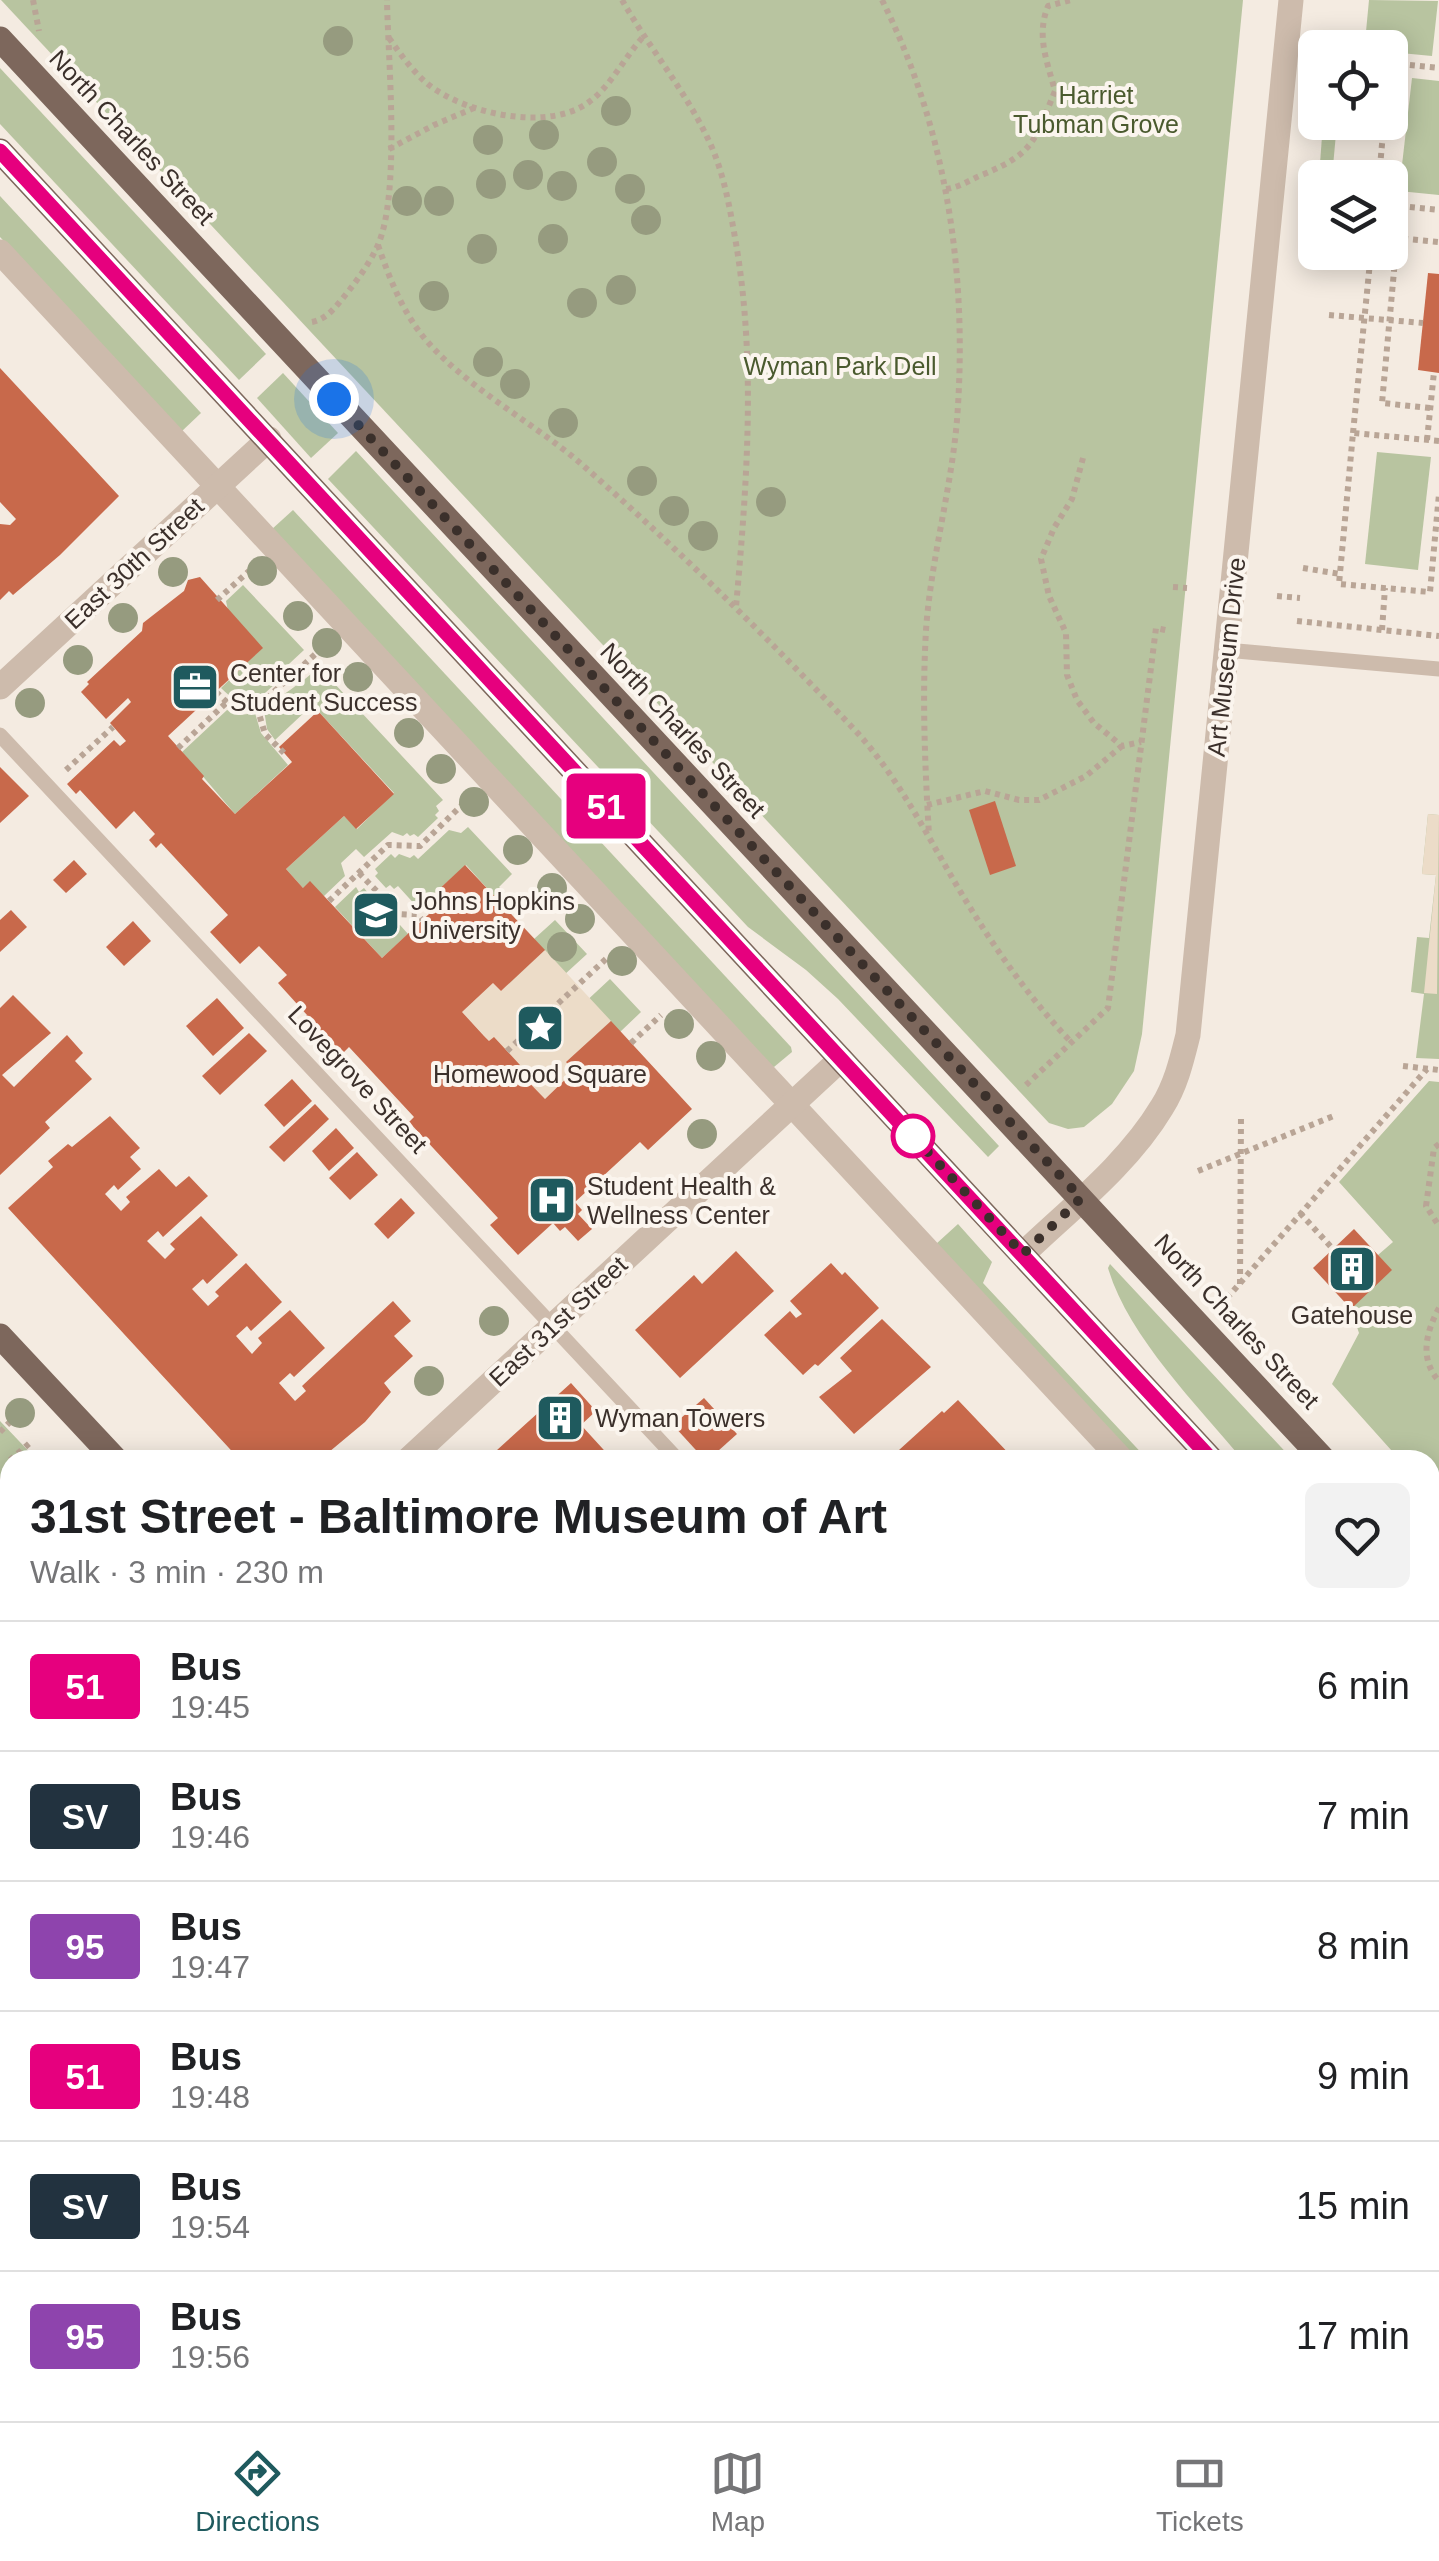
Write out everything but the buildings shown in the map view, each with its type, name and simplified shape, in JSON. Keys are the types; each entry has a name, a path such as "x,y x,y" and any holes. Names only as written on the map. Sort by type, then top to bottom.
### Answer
{"main road":[{"name":"North Charles Street","path":"0,39 1315,1450"},
{"path":"0,150 1203,1450"},
{"path":"0,1336 107,1450"}],"street":[{"name":"Art Museum Drive","path":"1023,1254 1130,1149 1162,1108 1179,1071 1188,1034 1291,0"},
{"path":"0,252 1113,1450"},
{"name":"East 30th Street","path":"0,687 269,439"},
{"name":"East 31st Street","path":"419,1450 840,1059"}],"lane":[{"path":"1226,650 1439,669"},
{"name":"Lovegrove Street","path":"0,734 669,1450"}],"path":[{"path":"32,0 40,31"},
{"path":"312,322 322,320 336,306 357,281 378,245 390,189 387,0"},
{"path":"622,0 680,88 712,146 725,185 739,257 746,311 749,430 736,608"},
{"path":"882,0 909,57 946,189 959,289 956,422 934,554 926,632 924,710 929,836"},
{"path":"946,189 960,187 1030,149 1055,91 1046,67 1040,24 1048,6 1071,0"},
{"path":"388,37 432,88 475,108 547,119 568,114 600,92 643,37"},
{"path":"1408,65 1439,68"},
{"path":"389,149 434,124 475,108"},
{"path":"1408,207 1439,210"},
{"path":"1430,408 1382,403 1397,238 1439,242"},
{"path":"378,245 413,324 454,367 577,460 736,608 855,729 888,771 972,910 1018,977 1072,1042"},
{"path":"1369,270 1339,584 1430,592 1439,494"},
{"path":"1328,315 1423,324"},
{"path":"1427,440 1434,372"},
{"path":"1353,433 1439,441"},
{"path":"1082,458 1072,499 1041,559 1048,596 1066,633 1067,674 1077,700 1094,723 1122,746"},
{"path":"1303,568 1340,574"},
{"path":"217,600 249,571"},
{"path":"1173,587 1188,588"},
{"path":"1382,630 1385,588"},
{"path":"1277,596 1300,598"},
{"path":"1297,621 1439,636"},
{"path":"1026,1086 1108,1008 1156,628 1170,631"},
{"path":"216,692 226,703 240,709 257,707 321,650"},
{"path":"178,748 226,703"},
{"path":"257,707 265,734 287,756"},
{"path":"92,746 113,727"},
{"path":"927,806 985,791 1019,800 1039,800 1086,776 1122,746 1141,742"},
{"path":"329,901 388,846 420,846 464,803"},
{"path":"359,872 400,914 418,915 422,920"},
{"path":"507,1051 607,958"},
{"path":"630,1043 661,1015"},
{"path":"1402,1066 1439,1070"},
{"path":"1228,1298 1427,1069"},
{"path":"1240,1284 1241,1115"},
{"path":"1198,1171 1336,1116"},
{"path":"1439,1144 1434,1148 1426,1206 1439,1226"},
{"path":"1300,1213 1333,1249"},
{"path":"1438,1312 1424,1350 1439,1381"},
{"path":"0,1432 12,1420"},
{"path":"22,1450 32,1441"}],"green space":[{"name":"Wyman Park Dell","path":"1,0 1243,0 1142,1034 1134,1071 1112,1104 1084,1127 1068,1129 1049,1123"},
{"path":"1369,0 1438,1 1432,56 1408,54 1408,30 1366,30"},
{"path":"0,68 266,354 239,380 0,124"},
{"path":"1412,78 1439,81 1439,195 1408,192 1408,160 1403,160 1405,140 1408,140"},
{"path":"1322,140 1335,140 1334,160 1320,160"},
{"path":"0,196 201,413 181,432 0,237"},
{"path":"283,373 338,433 311,458 257,398"},
{"path":"356,451 999,1146 988,1157 838,999 748,927 328,479"},
{"path":"1377,452 1431,457 1418,570 1365,564"},
{"path":"293,510 792,1052 774,1067 768,1065 271,530"},
{"path":"243,585 304,650 276,676 275,684 248,702 236,700 221,688 262,648 228,611 226,601"},
{"path":"319,667 443,800 436,806 438,818 418,837 392,832 364,857 356,849 341,863 345,876 324,896 303,888 286,869 344,816 357,829 394,793 319,712 314,715 308,709 275,740 267,729 264,710"},
{"path":"227,710 240,715 255,713 261,733 288,765 235,814 182,752"},
{"path":"1428,814 1439,815 1439,1059 1416,1058 1424,994 1411,992 1417,937 1429,938 1436,875 1422,874"},
{"path":"468,827 512,874 499,887 508,896 505,899 510,904 505,908 466,865 418,908 398,886 386,888 375,876 375,869 391,854 395,858 399,854 410,858 414,855 418,859 449,830 461,833"},
{"path":"356,887 359,892 364,888 374,900 370,912 387,930 400,925 408,934 382,958 335,907"},
{"path":"555,920 587,954 528,1008 507,985 545,951 534,939"},
{"path":"610,979 641,1012 620,1032 610,1022 573,1056 552,1033"},
{"path":"1429,1081 1439,1082 1439,1450 1391,1450 1332,1384 1359,1333 1351,1309 1378,1255 1393,1242 1339,1182"},
{"path":"958,1224 992,1262 983,1283 1139,1450 1128,1450 936,1244"},
{"path":"1110,1264 1284,1450 1234,1450 1147,1344 1108,1268"},
{"path":"0,1421 28,1450 0,1450"}],"shaded area":[{"path":"1428,814 1439,815 1437,994 1424,993 1436,875 1422,874"},
{"name":"Homewood Square","path":"545,950 611,1021 567,1062 574,1071 545,1099 516,1069 520,1065 489,1041 462,1012 493,983 501,991"}],"bus line":[{"name":"51","path":"0,151 1203,1450"}],"place":[{"name":"Center for Student Success","path":"195,687"},
{"name":"Johns Hopkins University","path":"376,915"},
{"name":"Homewood Square","path":"540,1028"},
{"name":"Student Health & Wellness Center","path":"552,1200"},
{"name":"Gatehouse","path":"1352,1269"},
{"name":"Wyman Towers","path":"560,1418"}],"route":[{"path":"334,399 1081,1198 1023,1254 910,1133 913,1136"}],"park label":[{"name":"Harriet Tubman Grove","path":"1096,110"}]}
